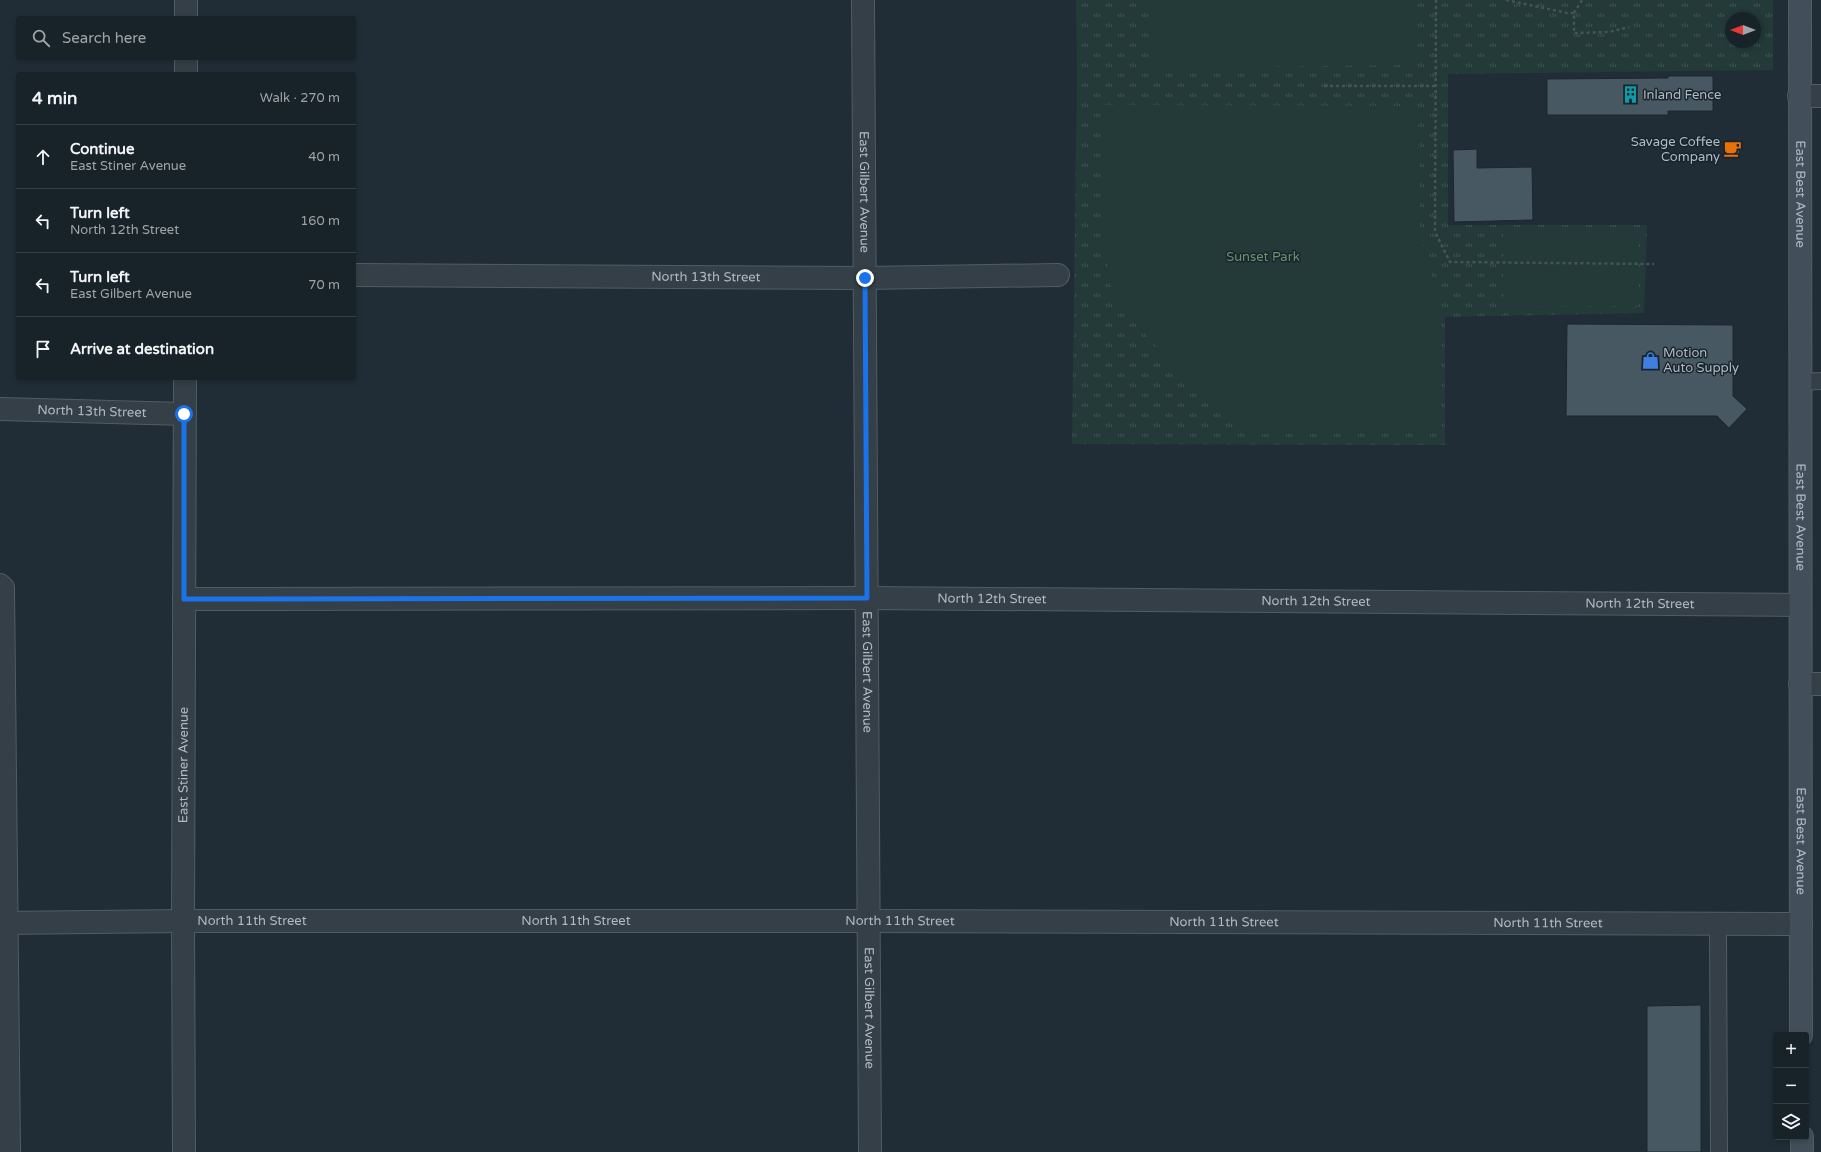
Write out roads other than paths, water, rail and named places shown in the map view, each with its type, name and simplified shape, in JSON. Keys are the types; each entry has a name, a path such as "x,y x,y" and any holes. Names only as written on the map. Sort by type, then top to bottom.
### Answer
{"main road":[{"name":"East Best Avenue","path":"1800,0 1800,96 1811,382 1800,605 1810,684 1801,924 1801,1032"},
{"path":"1802,1140 1802,1152"}],"street":[{"path":"186,0 186,16"},
{"name":"East Gilbert Avenue","path":"863,0 870,1152"},
{"path":"186,60 186,72"},
{"path":"1800,96 1821,96"},
{"name":"North 13th Street","path":"356,275 865,278 1058,275"},
{"name":"East Stiner Avenue","path":"184,1152 183,921 185,380"},
{"name":"North 13th Street","path":"0,409 184,414"},
{"path":"0,585 3,588 4,923 9,1152"},
{"name":"North 12th Street","path":"184,599 867,598 1800,605"},
{"name":"North 11th Street","path":"4,923 183,921 868,921 1801,924"}],"lane":[{"path":"1718,924 1719,1152"}],"place":[{"name":"Inland Fence","path":"1630,95"},
{"name":"Savage Coffee Company","path":"1733,149"},
{"name":"Motion Auto Supply","path":"1650,360"}],"park label":[{"name":"Sunset Park","path":"1263,257"}]}
